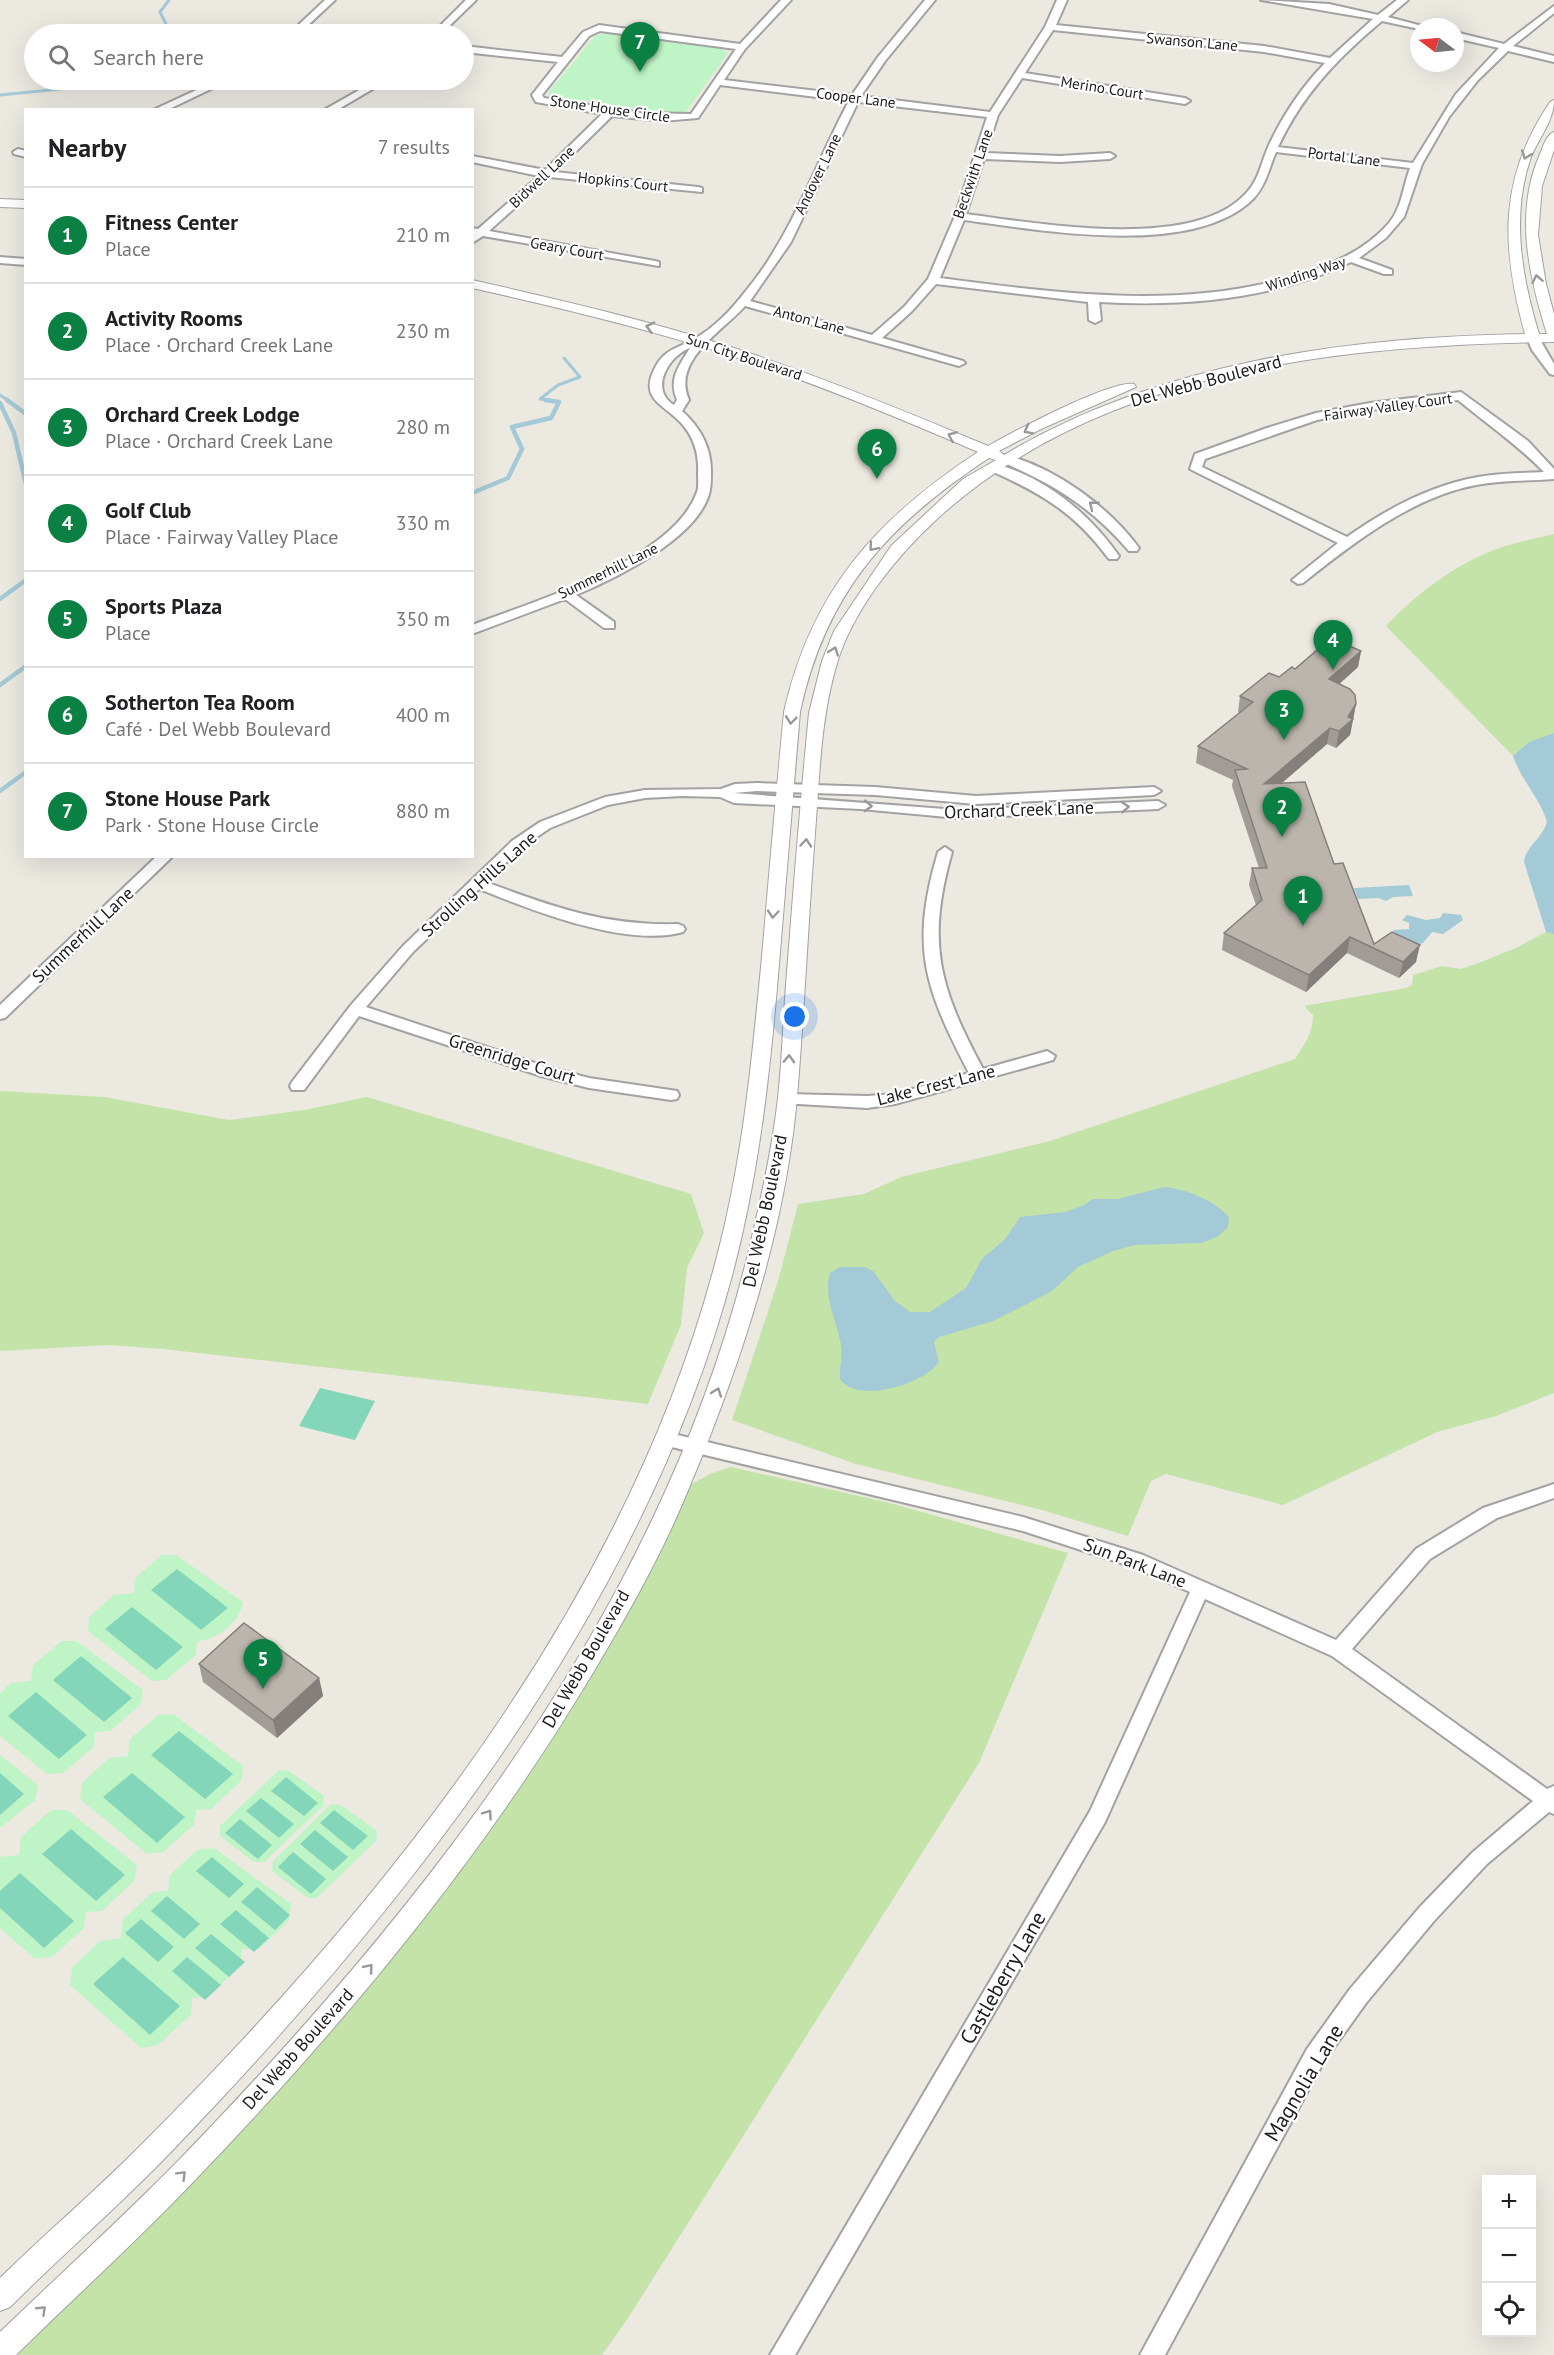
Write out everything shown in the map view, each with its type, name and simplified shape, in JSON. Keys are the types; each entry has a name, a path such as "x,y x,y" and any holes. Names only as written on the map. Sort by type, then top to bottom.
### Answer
{"street":[{"path":"305,24 330,0"},
{"path":"446,24 471,0"},
{"path":"742,47 786,0"},
{"name":"Andover Lane","path":"697,347 743,302 777,259 855,98 873,70 930,0"},
{"name":"Beckwith Lane","path":"875,338 908,309 933,280 960,216 978,155 993,115 1050,27 1062,0"},
{"path":"1266,0 1329,7 1410,25"},
{"path":"960,216 1090,232 1129,233 1195,223 1232,209 1248,198 1260,183 1272,149 1295,107 1332,61 1403,0"},
{"name":"Winding Way","path":"933,280 1093,300 1152,302 1221,297 1293,280 1352,258 1382,237 1401,214 1416,166 1456,97 1504,47 1554,9"},
{"name":"Swanson Lane","path":"1050,27 1264,49 1332,61"},
{"name":"Stone House Circle","path":"599,28 742,47 694,116 688,118 610,112 540,99 537,95 586,34 599,28"},
{"path":"1464,37 1554,59"},
{"path":"474,50 564,60"},
{"name":"Merino Court","path":"1019,75 1185,101"},
{"name":"Cooper Lane","path":"718,82 993,115"},
{"path":"162,108 203,90"},
{"path":"332,108 364,90"},
{"path":"1554,104 1542,120 1523,161 1514,206 1513,254 1522,307 1538,351 1554,372"},
{"name":"Bidwell Lane","path":"475,235 547,174 610,112"},
{"path":"1553,332 1537,282 1531,231 1536,184 1554,136"},
{"name":"Portal Lane","path":"1272,149 1416,166"},
{"path":"978,155 1074,161 1110,156"},
{"name":"Hopkins Court","path":"474,159 547,174 698,190"},
{"path":"0,203 24,204"},
{"path":"0,213 24,214"},
{"name":"Geary Court","path":"475,235 655,264"},
{"path":"1352,258 1388,272"},
{"path":"0,260 24,262"},
{"name":"Sun City Boulevard","path":"474,284 584,310 697,347 991,460"},
{"name":"Sun City Boulevard","path":"474,296 575,319 680,349 697,347"},
{"path":"1093,300 1095,320"},
{"name":"Anton Lane","path":"743,302 959,363"},
{"name":"Del Webb Boulevard","path":"0,2351 184,2173 297,2052 375,1962 456,1859 508,1786 582,1671 626,1593 696,1447 726,1367 763,1235 788,1099 817,713 824,681 841,633 856,604 882,567 924,520 991,460 1034,427 1102,396 1165,375 1226,359 1373,335 1553,332"},
{"path":"677,410 682,400 679,394 679,376 697,347"},
{"name":"Summerhill Lane","path":"474,629 565,593 647,556 674,537 696,513 706,491 708,470 702,448 677,410 661,402 657,381 666,361 680,349"},
{"name":"Fairway Valley Court","path":"1346,542 1196,470 1199,457 1265,432 1315,417 1367,407 1461,396 1494,424 1524,444 1553,475"},
{"path":"991,460 1078,494 1106,516 1133,548"},
{"path":"991,460 1062,501 1087,521 1113,556"},
{"name":"Del Webb Boulevard","path":"0,2297 157,2149 268,2031 344,1943 425,1843 507,1725 594,1583 665,1439 696,1361 717,1291 749,1163 759,1089 783,795 792,712 800,677 817,630 829,607 861,562 904,514 948,478 991,460"},
{"path":"1298,580 1346,542 1410,504 1469,483 1553,475"},
{"path":"565,593 609,625"},
{"name":"Strolling Hills Lane","path":"298,1086 356,1009 408,950 517,844 545,825 605,801 645,794 723,793 734,799 783,795 810,796"},
{"name":"Orchard Creek Lane","path":"810,796 871,806 958,814 1156,798"},
{"path":"945,852 933,888 930,911 930,946 935,984 949,1022 979,1076"},
{"name":"Summerhill Lane","path":"0,1014 164,858"},
{"path":"476,882 567,918 605,927 646,931 678,929"},
{"name":"Greenridge Court","path":"356,1009 541,1071 590,1083 671,1095"},
{"name":"Lake Crest Lane","path":"788,1099 867,1102 895,1099 1047,1056"},
{"name":"Sun Park Lane","path":"665,1439 1023,1524 1136,1560 1339,1650 1552,1800"},
{"path":"1339,1650 1423,1554 1490,1514 1554,1491"},
{"name":"Castleberry Lane","path":"782,2355 1098,1816 1201,1588"},
{"name":"Magnolia Lane","path":"1152,2355 1315,2056 1358,1996 1426,1915 1480,1858 1552,1800"}],"green space":[{"path":"608,33 717,47 728,53 686,112 671,114 549,96 548,93 595,36"},
{"path":"1554,534 1554,805 1513,756 1386,626 1409,603 1462,565 1499,548"},
{"path":"1554,895 1554,1393 1496,1416 1437,1432 1283,1505 1166,1474 1151,1481 1128,1536 1042,1510 856,1464 732,1420 779,1278 798,1204 864,1194 901,1177 1050,1141 1295,1059 1312,1027 1313,1015 1304,1006 1406,988 1412,985 1413,975 1442,966 1460,969 1516,948 1546,932"},
{"path":"0,1091 104,1097 229,1120 304,1110 367,1097 691,1194 704,1233 687,1268 681,1325 648,1404 163,1349 108,1345 0,1351"},
{"path":"320,1388 375,1401 355,1440 299,1426"},
{"path":"731,1467 890,1503 1068,1553 979,1763 628,2318 602,2355 16,2355 207,2169 325,2037 445,1892 547,1748 656,1556 688,1486 710,1474"},
{"path":"162,1555 176,1555 243,1602 237,1617 226,1629 220,1634 197,1641 196,1655 166,1680 152,1681 88,1631 89,1617 114,1595 134,1593 135,1578"},
{"path":"177,1569 228,1608 201,1630 151,1590"},
{"path":"132,1607 183,1647 156,1670 105,1629"},
{"path":"62,1641 76,1641 143,1690 140,1705 110,1731 95,1732 94,1747 63,1773 47,1774 0,1736 0,1693 11,1683 31,1681 33,1665"},
{"path":"81,1656 132,1698 104,1722 53,1680"},
{"path":"36,1692 87,1735 59,1759 8,1716"},
{"path":"173,1714 243,1766 241,1781 211,1809 196,1810 194,1825 163,1852 147,1854 80,1799 82,1783 109,1758 128,1756 130,1739 158,1715"},
{"path":"179,1731 233,1774 205,1799 151,1755"},
{"path":"0,1755 38,1785 35,1800 0,1828"},
{"path":"279,1770 289,1771 324,1796 323,1806 264,1862 254,1862 220,1836 220,1826"},
{"path":"0,1773 24,1794 0,1815"},
{"path":"132,1773 185,1817 157,1843 103,1797"},
{"path":"286,1777 318,1803 304,1816 271,1791"},
{"path":"261,1798 294,1824 279,1838 246,1811"},
{"path":"331,1804 341,1805 377,1831 376,1841 317,1898 308,1898 272,1871 273,1861"},
{"path":"51,1810 67,1810 137,1865 134,1881 102,1911 86,1912 84,1928 52,1957 35,1959 0,1928 0,1857 19,1855 21,1837"},
{"path":"334,1810 368,1836 353,1850 320,1823"},
{"path":"240,1819 272,1845 258,1859 225,1833"},
{"path":"71,1829 125,1875 96,1901 42,1854"},
{"path":"315,1830 348,1857 333,1871 300,1844"},
{"path":"214,1848 291,1904 289,1920 259,1949 242,1949 240,1966 208,1997 192,1998 191,2015 158,2045 141,2048 70,1985 72,1968 100,1941 121,1938 123,1919 153,1892 168,1891 170,1875 197,1850"},
{"path":"293,1852 326,1879 311,1894 278,1867"},
{"path":"212,1857 244,1884 229,1898 196,1871"},
{"path":"20,1873 74,1921 44,1948 0,1908 0,1891"},
{"path":"257,1887 290,1915 275,1930 241,1902"},
{"path":"167,1896 200,1924 184,1939 151,1911"},
{"path":"236,1910 269,1938 254,1952 220,1924"},
{"path":"141,1919 174,1947 158,1962 125,1933"},
{"path":"211,1934 245,1962 229,1977 195,1948"},
{"path":"123,1957 180,2006 150,2035 93,1984"},
{"path":"187,1957 221,1985 205,2000 172,1971"}],"water":[{"path":"1554,733 1554,934 1546,932 1524,862 1525,856 1547,822 1513,756 1529,742"},
{"path":"1409,885 1413,896 1393,897 1386,901 1378,898 1358,899 1354,888"},
{"path":"1443,913 1461,915 1463,920 1443,934 1432,932 1423,943 1409,947 1398,939 1393,930 1409,929 1409,923 1402,920 1407,915 1426,920 1440,918"},
{"path":"1164,1187 1190,1193 1216,1205 1229,1217 1228,1227 1217,1237 1201,1243 1135,1245 1113,1251 1078,1267 1052,1291 1027,1304 993,1321 939,1337 934,1342 939,1362 920,1378 906,1384 875,1391 861,1390 849,1387 840,1379 841,1345 831,1309 828,1283 830,1273 840,1267 865,1267 873,1271 895,1301 910,1312 930,1312 966,1288 982,1259 1005,1239 1020,1217 1065,1212 1093,1199 1118,1199"}],"building":[{"path":"1331,638 1361,651 1329,679 1350,689 1355,695 1356,704 1348,717 1353,719 1339,731 1330,728 1264,784 1305,782 1334,864 1343,863 1374,944 1392,932 1420,945 1403,962 1350,937 1309,975 1224,933 1262,900 1252,868 1267,868 1235,770 1247,769 1198,746 1253,702 1240,696 1269,673 1279,677 1292,667 1295,669"},
{"path":"244,1623 319,1678 273,1720 199,1664"}],"waterway":[{"path":"166,24 160,12 169,0"},
{"path":"0,95 50,90"},
{"path":"555,401 540,399 558,385 580,377 564,358"},
{"path":"0,395 9,401"},
{"path":"7,400 24,413"},
{"path":"474,492 508,478 522,449 512,427 551,418 559,402 545,400"},
{"path":"0,403 14,433 24,476"},
{"path":"0,599 24,581"},
{"path":"0,685 24,667"},
{"path":"0,791 24,773"}],"place":[{"name":"Stone House Park","path":"640,72"},
{"name":"Sotherton Tea Room","path":"877,479"},
{"name":"Golf Club","path":"1333,670"},
{"name":"Orchard Creek Lodge","path":"1284,740"},
{"name":"Activity Rooms","path":"1282,837"},
{"name":"Fitness Center","path":"1303,926"},
{"name":"Sports Plaza","path":"263,1689"}]}
